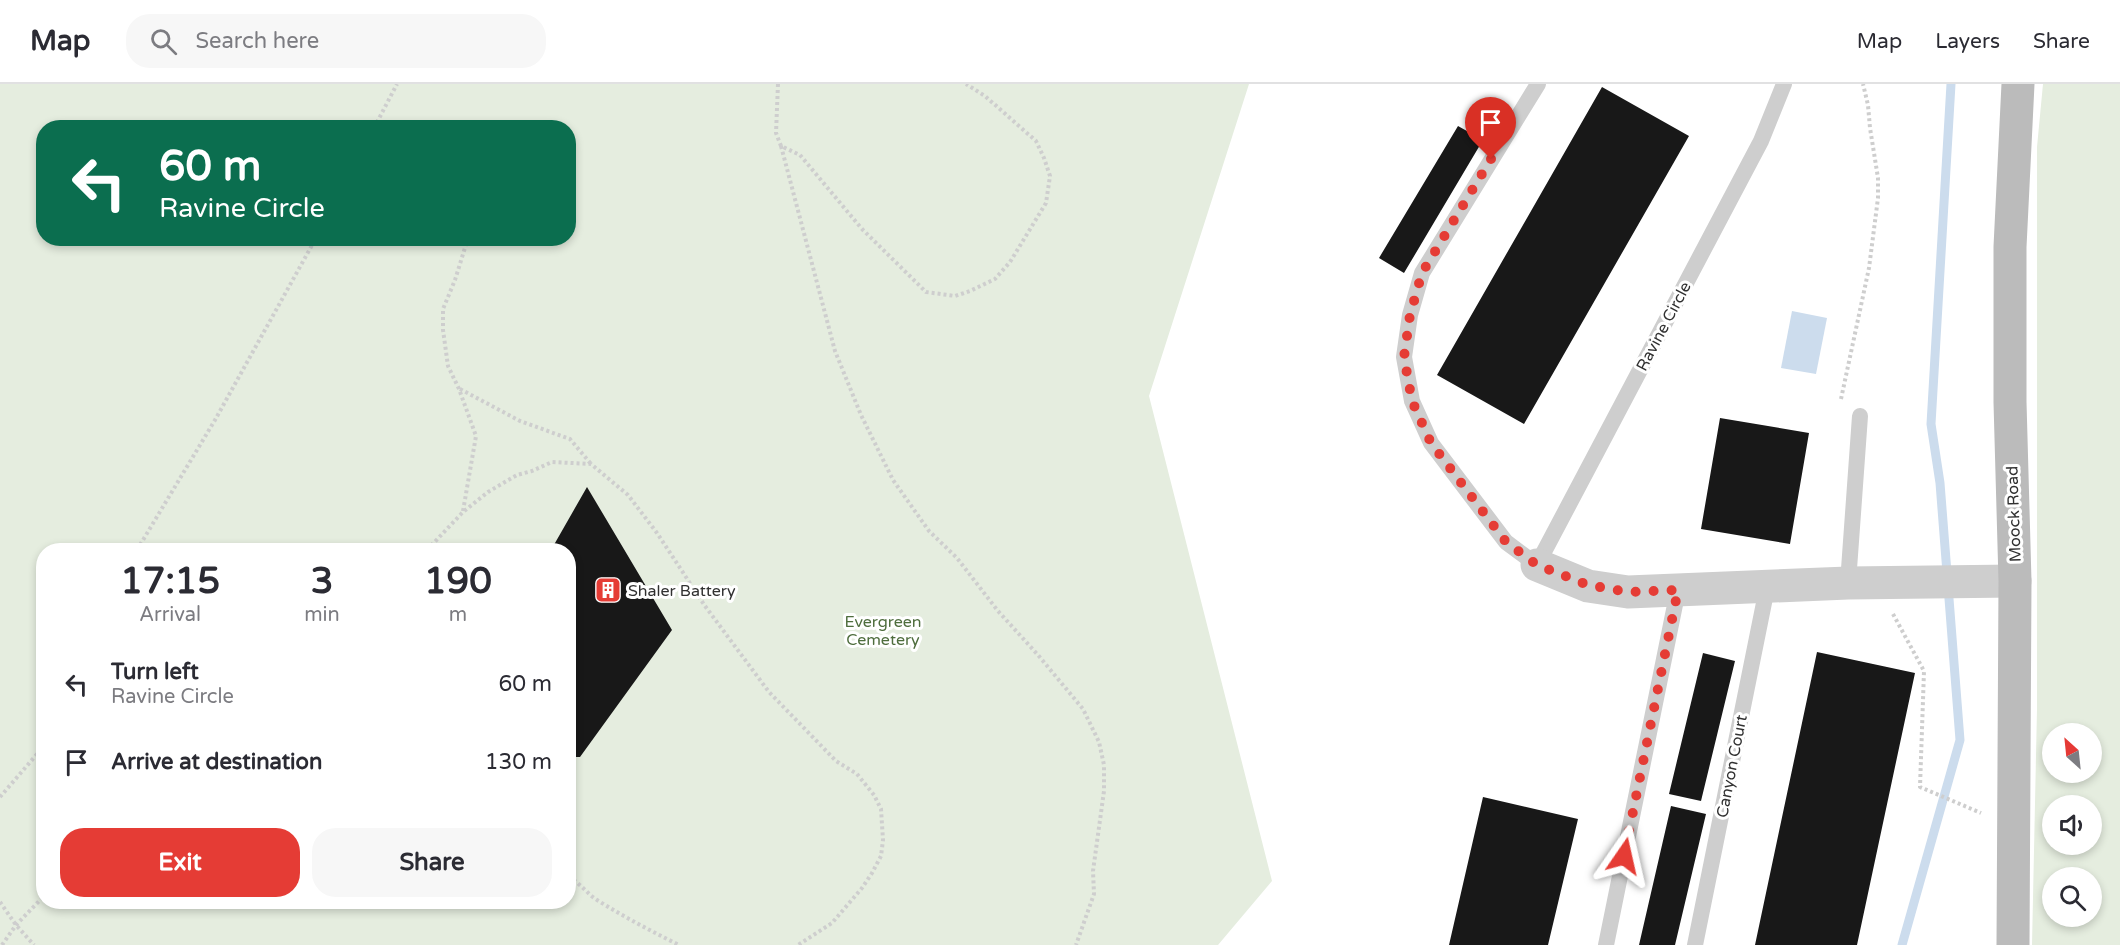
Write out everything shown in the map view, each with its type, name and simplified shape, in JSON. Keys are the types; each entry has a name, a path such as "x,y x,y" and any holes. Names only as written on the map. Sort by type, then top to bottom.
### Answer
{"main road":[{"name":"Moock Road","path":"2013,945 2015,581 2010,402 2010,247 2018,84"}],"street":[{"path":"1537,565 1588,585 1628,592 1848,584 1894,598 1977,582 2015,581"}],"lane":[{"path":"1537,565 1506,542 1431,443 1412,401 1404,357 1410,315 1422,273 1538,84"},
{"name":"Ravine Circle","path":"1537,565 1761,141 1784,84"},
{"path":"1848,584 1860,416"},
{"name":"Canyon Court","path":"1695,945 1767,588"},
{"path":"1606,945 1678,590"}],"path":[{"path":"379,120 397,84"},
{"path":"778,84 776,133 838,362 861,416 893,480 929,531 957,558 998,611 1083,708 1099,742 1104,765 1104,783 1093,871 1094,894 1076,945"},
{"path":"781,146 800,155 862,229 926,292 955,296 970,291 995,279 1011,262 1046,203 1050,176 1036,141 985,96 966,84"},
{"path":"1860,416 1839,412 1869,268 1878,198 1878,178 1863,84"},
{"path":"142,543 216,420 312,246"},
{"path":"463,512 476,436 448,366 443,330 443,309 466,246"},
{"path":"459,389 520,421 570,439 591,464 628,495 657,533 705,606 769,692 836,761 857,774 874,795 881,809 883,840 881,856 862,888 832,923 798,945"},
{"path":"434,543 463,512 501,483 552,462 591,464"},
{"path":"1894,598 1924,671 1920,787 1967,807"},
{"path":"0,797 36,755"},
{"path":"576,880 594,898 625,918 680,945"},
{"path":"0,902 34,945"},
{"path":"2,945 16,925 36,904"}],"green space":[{"name":"Evergreen Cemetery","path":"0,84 1249,84 1149,396 1272,881 1218,945 0,945"},
{"path":"2043,84 2120,84 2120,945 2032,945 2037,709 2037,147"}],"water":[{"path":"1792,311 1827,318 1816,374 1781,368"}],"building":[{"path":"1602,87 1689,136 1524,424 1437,375"},
{"path":"1458,126 1483,140 1404,273 1379,258"},
{"path":"1720,418 1809,433 1790,544 1701,529"},
{"name":"Shaler Battery","path":"587,487 672,630 580,757 576,757 576,543 555,543"},
{"path":"1817,652 1915,673 1857,945 1755,945"},
{"path":"1703,653 1735,661 1701,801 1669,794"},
{"path":"1483,797 1578,819 1548,945 1449,945"},
{"path":"1671,806 1706,814 1675,945 1639,945"}],"waterway":[{"path":"1902,945 1960,740 1940,483 1931,424 1951,84"}],"place":[{"name":"Shaler Battery","path":"608,590"}],"route":[{"path":"1491,159 1422,273 1410,315 1404,357 1412,401 1431,443 1506,542 1537,565 1588,585 1628,592 1678,590 1624,856"}]}
